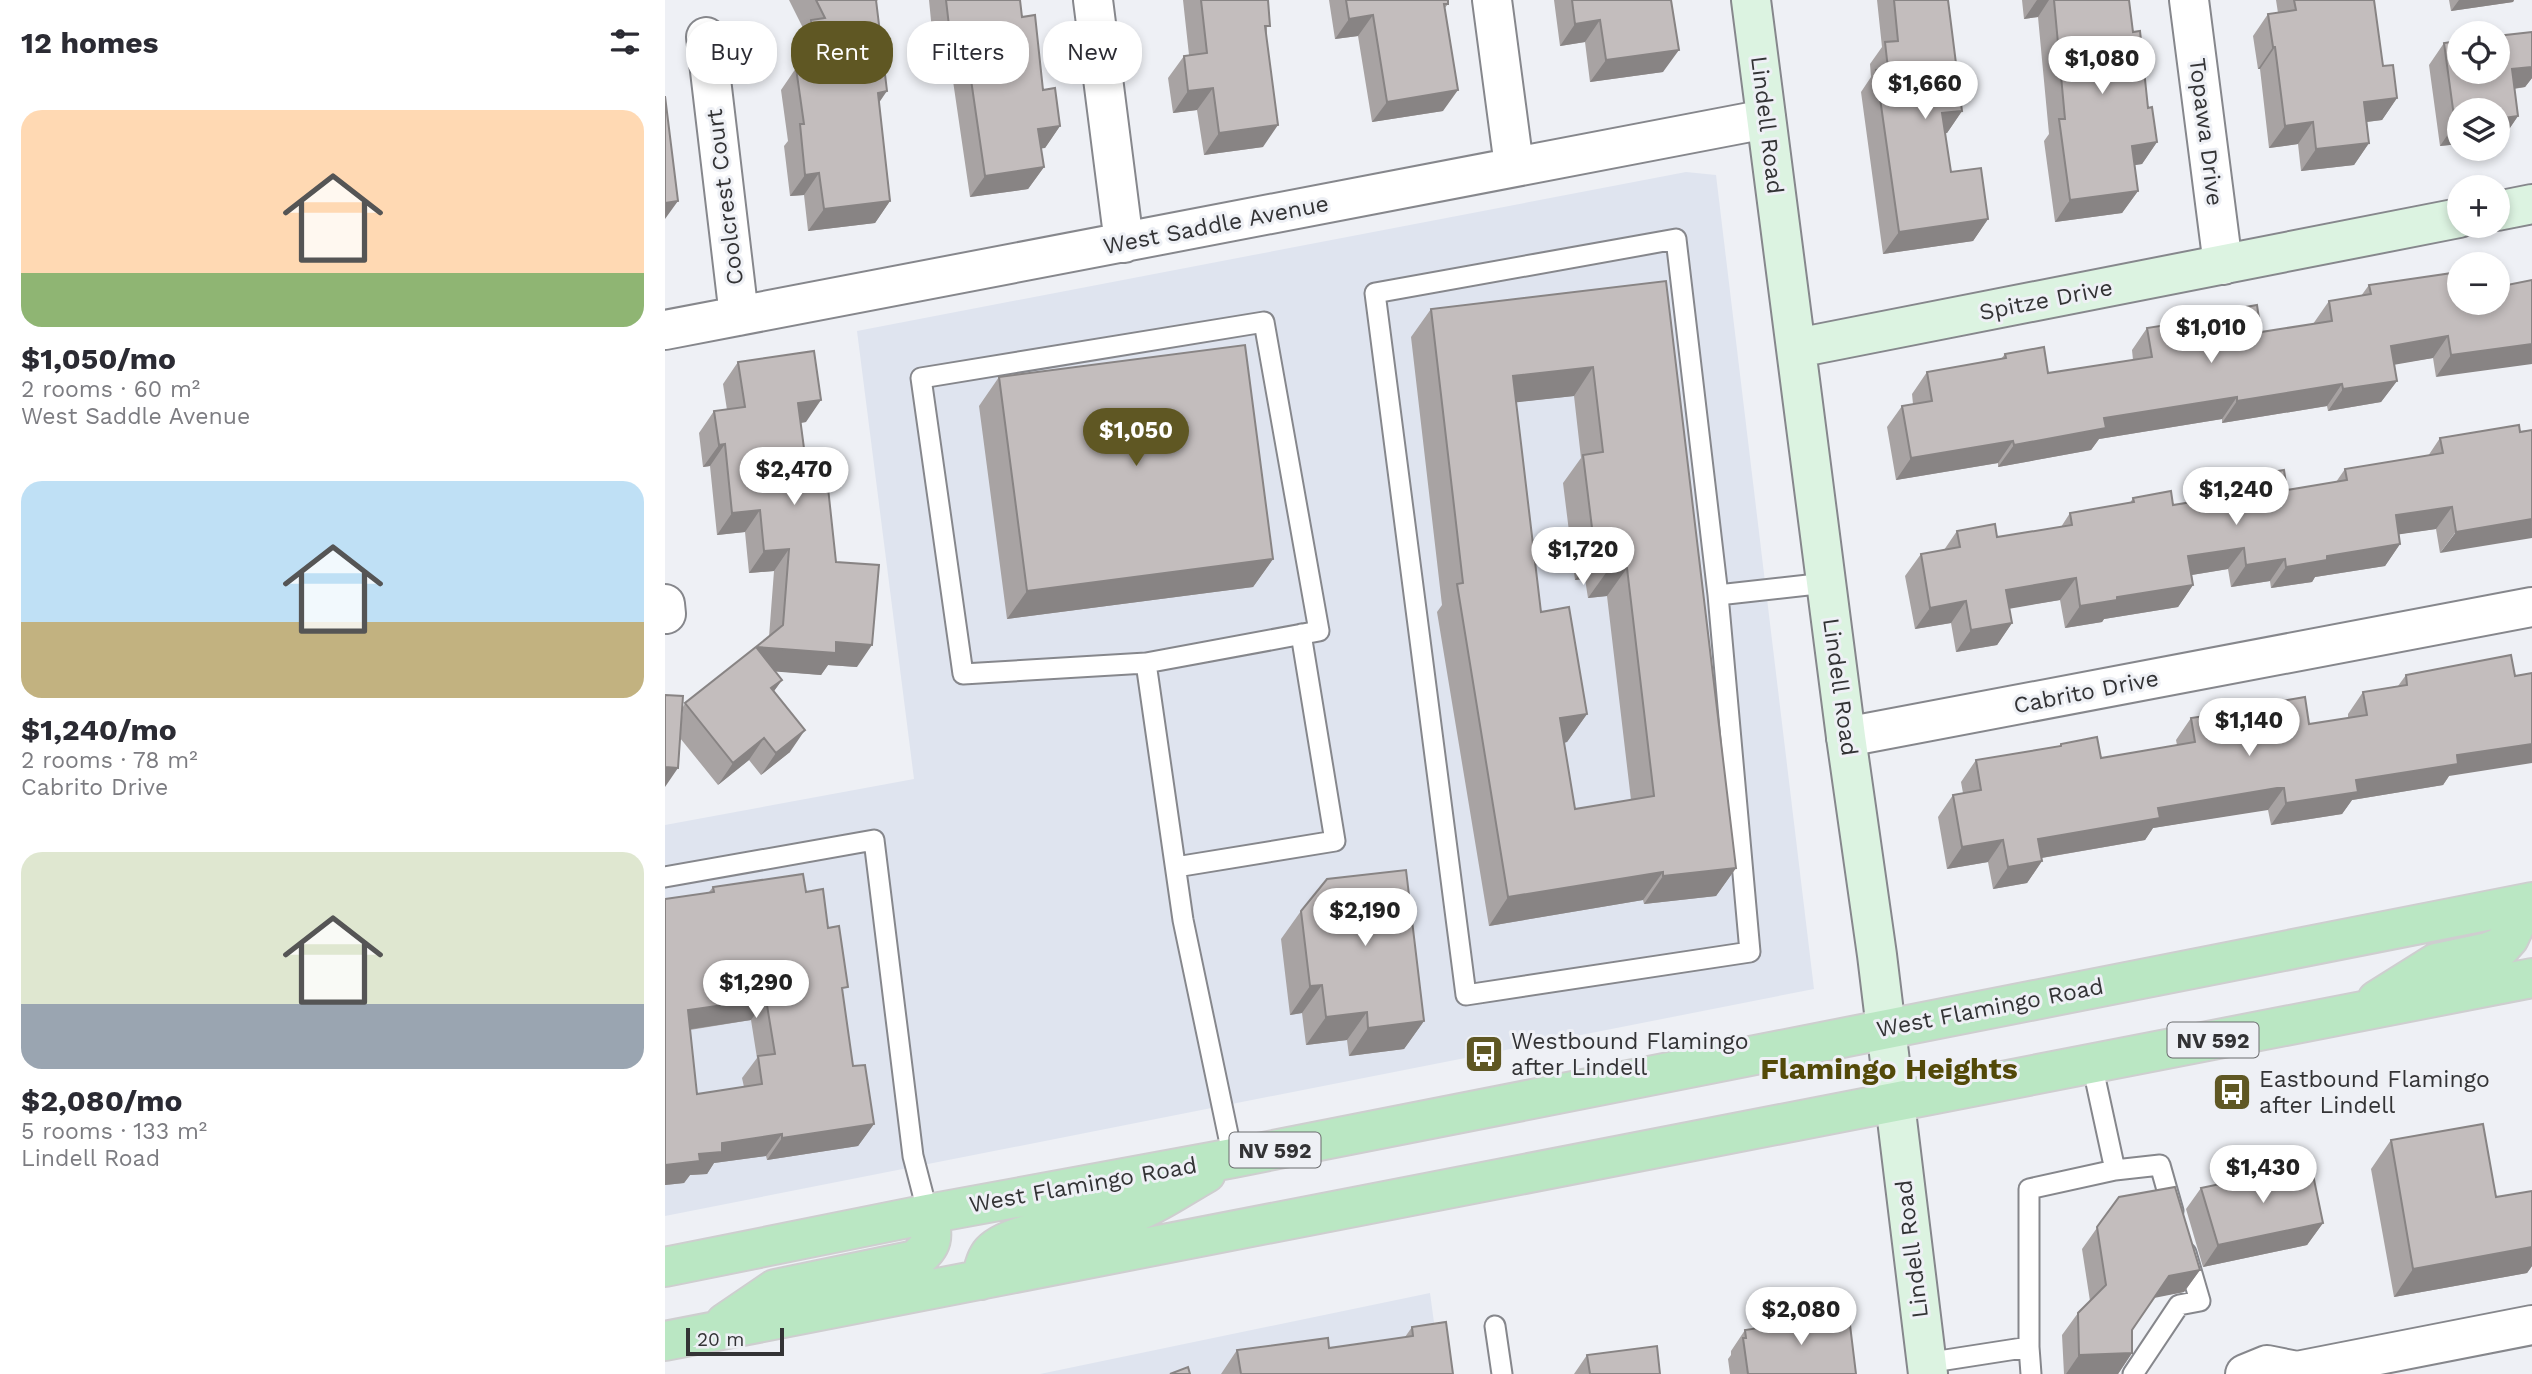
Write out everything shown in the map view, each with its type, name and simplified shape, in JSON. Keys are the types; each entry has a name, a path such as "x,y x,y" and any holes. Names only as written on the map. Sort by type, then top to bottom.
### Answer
{"main road":[{"name":"West Flamingo Road","path":"665,1267 928,1213 1233,1158 2529,903"},
{"path":"2357,1012 2436,963 2501,947 2529,903"},
{"name":"NV 592","path":"665,1341 2532,978"},
{"path":"981,1280 991,1252 1000,1246 1023,1236 1055,1228 1136,1212 1233,1158"},
{"path":"711,1332 775,1289 915,1260 928,1249 932,1236 928,1213"}],"street":[{"path":"1093,0 1123,243"},
{"path":"1492,0 1514,166"},
{"name":"Lindell Road","path":"1751,0 1846,737 1877,955 1927,1368"},
{"name":"Topawa Drive","path":"2189,0 2223,265"},
{"name":"Coolcrest Court","path":"712,84 739,316"},
{"name":"West Saddle Avenue","path":"665,330 1766,119"},
{"path":"2510,208 2532,204"},
{"name":"Spitze Drive","path":"1797,348 2447,220"},
{"name":"Cabrito Drive","path":"1846,737 2532,607"},
{"path":"2245,1374 2267,1365 2297,1371 2532,1325"}],"lane":[{"path":"1676,239 1718,595 1750,952 1466,995 1375,293 1676,239"},
{"path":"1264,322 1319,631 1146,663 963,674 921,377 1264,322"},
{"path":"1718,595 1826,583"},
{"path":"1176,867 1335,841 1301,634"},
{"path":"1146,663 1184,920 1233,1158"},
{"path":"665,877 874,840 913,1156 928,1213"},
{"path":"2092,1063 2115,1170"},
{"path":"2031,1374 2029,1189 2115,1170 2159,1165 2200,1301 2179,1305 2133,1374"},
{"path":"1495,1326 1503,1374"},
{"path":"1927,1368 2029,1347"}],"shaded area":[{"path":"1686,172 1716,175 1814,989 665,1216 665,825 914,779 857,331"},
{"path":"1430,1293 1441,1374 1040,1374"}],"building":[{"path":"816,0 876,0 879,21 811,21 825,18"},
{"path":"946,0 1020,0 1022,17 1035,15 1043,90 1055,88 1060,126 1038,129 1044,167 985,176 972,84 1029,84 1029,21 948,21"},
{"path":"1201,0 1268,0 1270,26 1265,26 1278,125 1219,133 1213,88 1188,91 1184,56 1207,53"},
{"path":"1346,0 1448,0 1448,4 1444,4 1458,90 1387,102 1373,15 1349,19"},
{"path":"1572,0 1671,0 1679,50 1606,60 1600,20 1575,24"},
{"path":"1894,0 1948,0 1962,111 1942,113 1951,172 1981,168 1988,219 1899,232 1876,70 1888,69 1885,42 1898,41"},
{"path":"2054,0 2129,0 2133,32 2140,31 2148,108 2152,107 2157,142 2132,146 2138,191 2070,200 2059,119 2065,119"},
{"path":"2294,0 2374,0 2383,66 2393,65 2397,98 2364,102 2369,143 2316,149 2313,122 2285,126 2268,14 2296,10"},
{"path":"2532,32 2532,67 2512,69 2518,116 2510,117 2510,98 2451,98 2450,84 2510,84 2510,35"},
{"path":"2444,43 2447,43 2447,65"},
{"path":"798,84 886,84 887,91 878,93 890,201 824,209 819,173 805,175 800,124 804,124"},
{"path":"665,96 678,201 665,203"},
{"path":"2447,274 2447,315 2510,315 2510,284 2532,280 2532,344 2451,355 2448,336 2391,346 2397,381 2343,389 2342,384 2237,401 2237,397 2104,418 2106,428 2014,445 2013,441 1911,458 1902,406 1932,401 1927,372 2006,358 2005,354 2044,347 2048,373 2152,357 2147,328 2224,316 2223,311 2257,305 2261,332 2332,321 2329,301 2371,294 2369,285"},
{"path":"1666,281 1736,868 1663,876 1663,872 1508,897 1457,584 1463,583 1431,309","holes":["1593,367 1603,452 1583,455 1595,552 1605,550 1608,570 1627,568 1654,796 1575,809 1560,718 1587,714 1569,607 1541,612 1513,376"]},
{"path":"1245,345 1273,559 1027,591 999,377"},
{"path":"814,351 821,400 798,403 807,471 826,469 836,562 879,565 872,645 836,642 836,653 756,647 783,625 789,549 764,551 760,510 732,513 725,444 719,445 714,411 745,407 738,362"},
{"path":"2519,425 2520,432 2532,430 2532,519 2456,532 2452,507 2396,515 2400,544 2327,556 2327,560 2286,567 2285,559 2246,565 2244,548 2188,556 2193,585 2080,606 2076,578 2006,590 2012,623 1971,630 1966,601 1930,608 1921,554 1960,547 1957,531 1995,524 1997,537 2072,525 2070,513 2134,502 2133,498 2171,491 2173,505 2235,495 2232,479 2284,470 2287,490 2347,480 2345,469 2443,453 2440,438"},
{"path":"756,647 782,680 771,688 805,730 776,753 764,738 733,763 685,703"},
{"path":"2511,655 2515,676 2532,673 2532,744 2457,755 2458,764 2356,780 2358,792 2286,803 2284,788 2277,788 2158,808 2160,818 2038,839 2042,861 2008,867 2003,840 1962,847 1953,795 1981,790 1976,760 2061,746 2097,737 2101,758 2195,742 2191,718 2264,707 2264,704 2305,697 2309,724 2367,715 2363,692 2407,685 2406,675"},
{"path":"665,695 683,696 678,768 665,767"},
{"path":"1406,870 1424,1021 1368,1028 1367,1012 1326,1017 1322,985 1310,986 1301,911 1327,879"},
{"path":"803,874 806,892 823,889 828,928 839,926 848,987 842,988 853,1066 865,1065 874,1124 782,1138 782,1134 722,1143 722,1152 699,1154 700,1161 665,1165 665,899 714,892 713,887","holes":["766,999 775,1054 758,1056 762,1084 697,1094 688,1010"]},
{"path":"2483,1124 2496,1197 2532,1191 2532,1247 2413,1269 2391,1140"},
{"path":"2311,1165 2323,1223 2218,1245 2201,1188"},
{"path":"2175,1187 2200,1270 2169,1276 2132,1330 2132,1353 2079,1355 2078,1313 2106,1285 2097,1227 2119,1197"},
{"path":"1824,1315 1825,1320 1845,1317 1846,1326 1850,1325 1856,1374 1748,1374 1743,1338 1746,1338 1745,1330 1766,1327 1766,1322"},
{"path":"1446,1322 1453,1374 1241,1374 1237,1350 1328,1338 1329,1348 1413,1336 1412,1327"},
{"path":"1657,1346 1660,1374 1590,1374 1587,1355"},
{"path":"1188,1367 1190,1374 1170,1374"}],"place":[{"name":"Westbound Flamingo after Lindell","path":"1484,1054"},
{"name":"Eastbound Flamingo after Lindell","path":"2232,1092"}],"district":[{"name":"Flamingo Heights","path":"1889,1068"}]}
